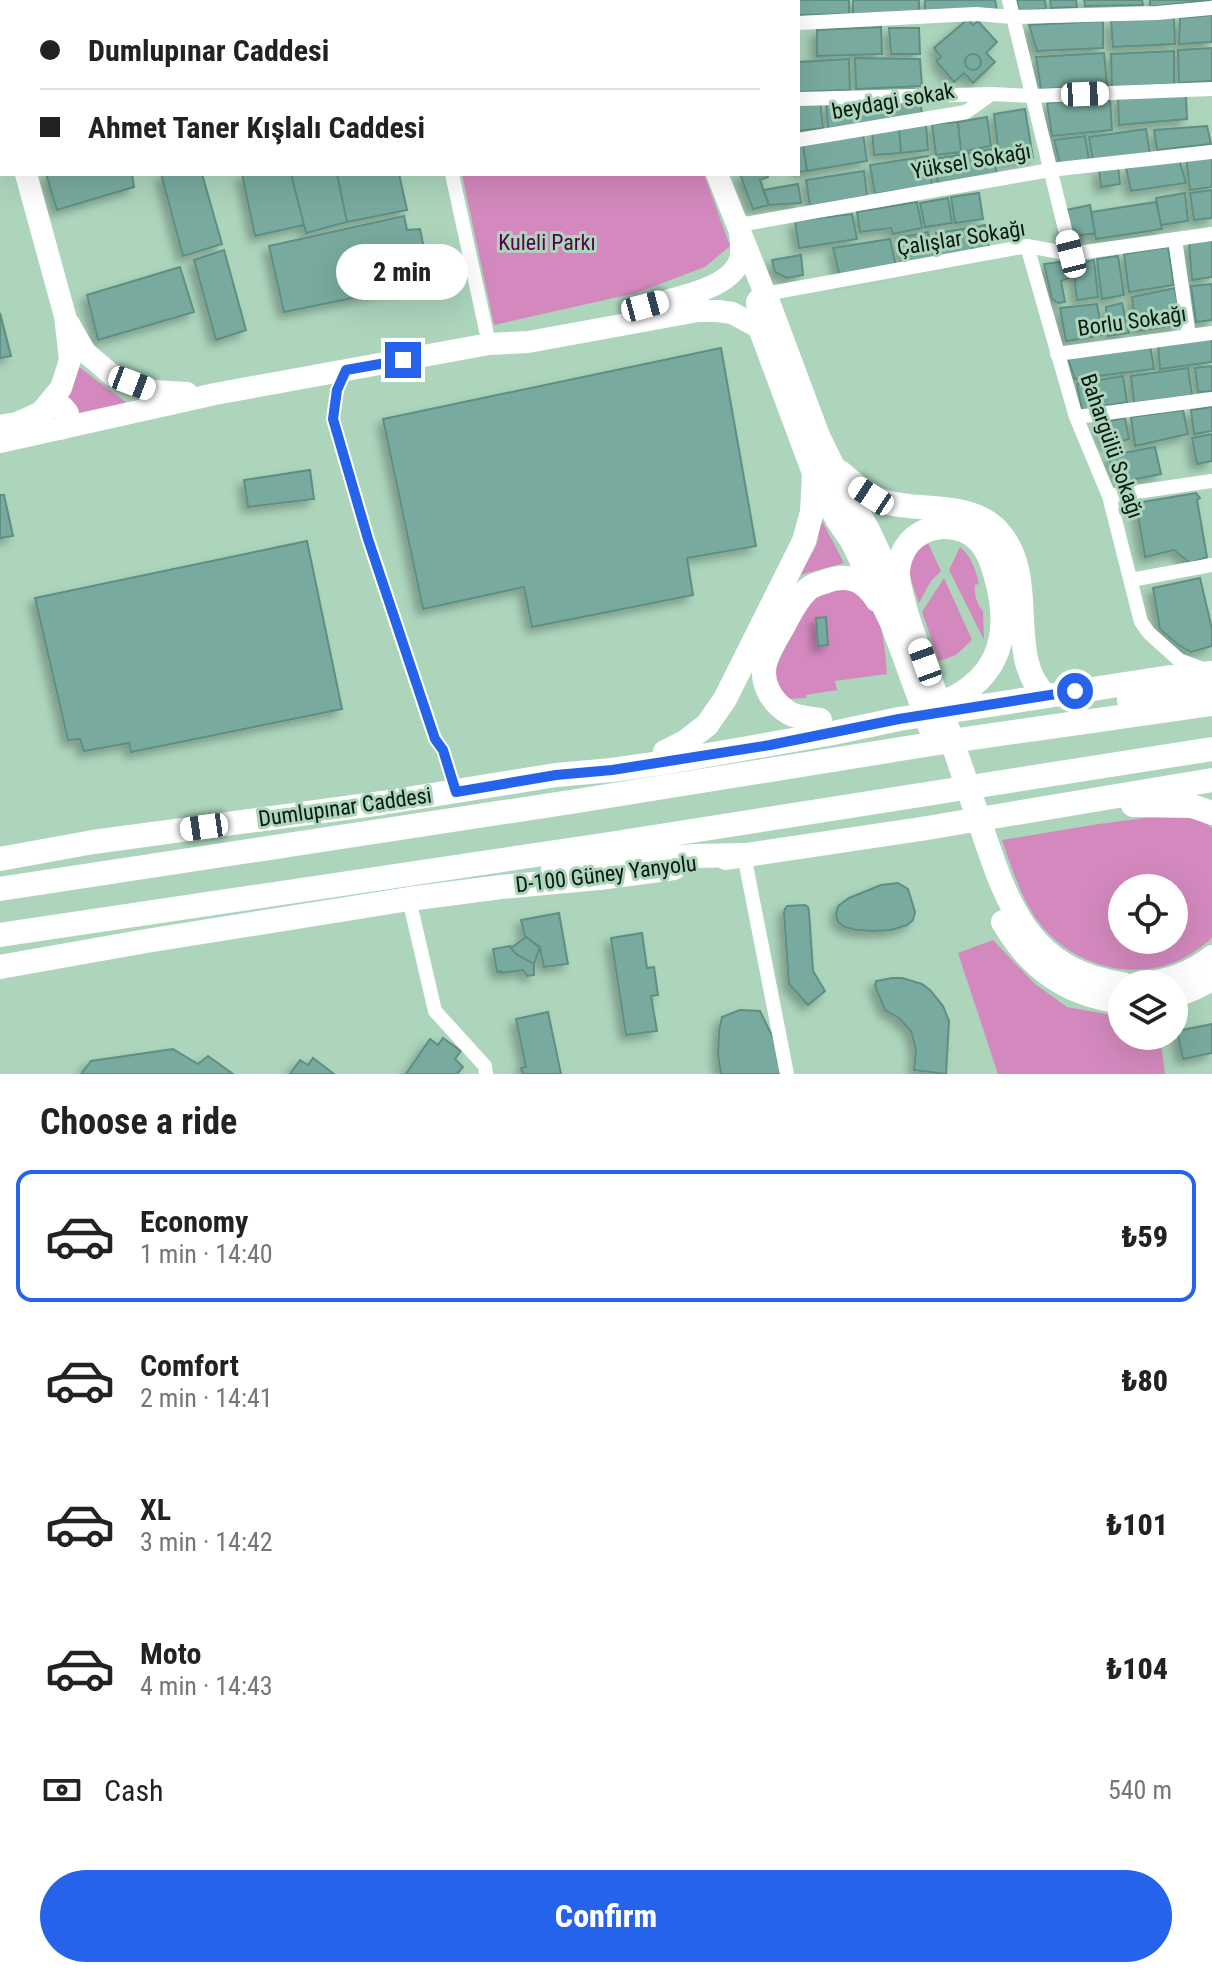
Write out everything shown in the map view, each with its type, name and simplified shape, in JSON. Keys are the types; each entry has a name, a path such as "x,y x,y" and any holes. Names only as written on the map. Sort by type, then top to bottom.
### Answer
{"main road":[{"path":"27,176 65,316 70,360 61,388 41,412"},
{"path":"718,176 765,294 837,519 900,620 990,876 996,908 1014,941 1040,969 1084,994 1108,999"},
{"path":"489,344 513,333 645,306 714,284 732,273 740,261 739,225"},
{"path":"665,752 685,742 707,725 725,699 804,541 812,512 821,466 760,328 758,302 765,294"},
{"path":"0,442 215,394 489,344 528,342 698,311 732,313 760,328"},
{"path":"65,316 85,352 112,375 153,391 215,394"},
{"path":"0,426 17,423 57,405 68,413 68,421 60,429"},
{"path":"821,466 880,500 964,512 996,530 1015,561 1020,582 1026,661 1035,686 1046,696"},
{"path":"556,775 820,720 857,715 899,719 966,691 993,664 1002,631 1000,596 993,564 987,551 971,534 957,528 925,530 903,550 898,580 900,620"},
{"path":"820,720 789,713 771,697 766,686 763,671 766,660 796,603 811,586 836,577 850,578 864,584 900,620"},
{"name":"Dumlupınar Caddesi","path":"0,859 93,842 456,792 556,775 612,770 770,745 899,719 1212,673"},
{"path":"920,746 1010,722 1212,682"},
{"path":"0,889 920,746 1212,704"},
{"path":"0,935 343,885 1212,749"},
{"name":"D-100 Güney Yanyolu","path":"0,967 409,899 666,869 1212,780"},
{"path":"1067,805 1192,806 1212,813"},
{"path":"343,885 399,884 679,857 744,855"},
{"path":"990,876 1027,930 1051,956 1083,975 1108,981"},
{"path":"1188,972 1212,957"},
{"path":"1188,991 1212,979"}],"street":[{"path":"1009,0 1071,254"},
{"path":"800,23 976,14 1013,17 1157,13 1212,8"},
{"path":"800,99 992,94 1033,96 1212,89"},
{"name":"beydagi sokak","path":"800,140 966,112 992,94"},
{"name":"Yüksel Sokağı","path":"739,225 1050,170 1212,152"},
{"path":"452,176 489,344"},
{"name":"Çalışlar Sokağı","path":"765,294 1027,246 1071,254 1212,234"},
{"path":"1175,239 1189,336"},
{"name":"Bahargülü Sokağı","path":"1027,246 1076,417 1109,496 1141,622 1179,660 1212,673"},
{"name":"Borlu Sokağı","path":"1057,354 1212,333"},
{"path":"346,370 337,390 333,419 394,621 456,792"},
{"path":"1076,417 1212,399"},
{"path":"1109,496 1212,481"},
{"path":"1131,580 1212,565"},
{"path":"744,855 787,1074"},
{"path":"409,899 435,1011 485,1066 486,1074"}],"green space":[{"name":"Kuleli Parkı","path":"462,176 705,176 730,246 705,267 636,293 494,325"},
{"path":"79,367 131,406 82,416 64,395"},
{"path":"821,519 844,563 800,575 817,544"},
{"path":"928,543 941,571 931,581 919,603 910,562 913,555"},
{"path":"960,547 970,559 978,579 975,592 983,611 984,640 949,570"},
{"path":"944,578 972,640 956,655 939,661 922,612"},
{"path":"834,589 854,592 871,607 881,628 887,674 835,681 837,690 788,699 775,682 775,669 813,597"},
{"path":"1167,815 1207,824 1212,828 1212,937 1184,958 1141,970 1119,969 1077,955 1059,943 1030,909 1002,840"},
{"path":"993,940 1035,984 1067,1007 1108,1014 1108,1050 1162,1050 1165,1074 998,1074 958,953"}],"building":[{"path":"800,0 849,0 849,14 800,15"},
{"path":"853,0 919,0 919,12 853,14"},
{"path":"925,0 995,0 997,10 925,12"},
{"path":"1017,0 1045,0 1046,9 1019,11"},
{"path":"1050,0 1076,0 1077,7 1051,8"},
{"path":"1084,0 1142,0 1143,5 1085,6"},
{"path":"1150,0 1211,0 1150,7"},
{"path":"1212,15 1212,42 1179,44 1180,18"},
{"path":"1174,17 1175,44 1113,47 1111,21"},
{"path":"968,19 973,25 978,21 997,42 986,53 995,62 973,83 964,73 954,82 936,61 941,57 934,48"},
{"path":"1103,21 1103,48 1037,51 1029,25"},
{"path":"881,27 882,54 817,56 817,30"},
{"path":"889,28 919,28 920,54 891,54"},
{"path":"1212,48 1212,81 1179,83 1178,50"},
{"path":"1174,51 1174,84 1112,87 1111,54"},
{"path":"1104,53 1107,86 1041,89 1036,57"},
{"path":"970,54 976,54 981,62 979,68 970,70 965,65 965,59"},
{"path":"855,58 920,59 922,86 856,89"},
{"path":"849,59 850,90 800,92 800,62"},
{"path":"1186,95 1187,119 1119,125 1118,97"},
{"path":"920,98 922,115 828,128 826,102"},
{"path":"1110,98 1112,130 1052,136 1047,103"},
{"path":"820,100 823,128 800,131 800,101"},
{"path":"1025,109 1033,158 1000,164 994,114"},
{"path":"987,117 991,146 961,152 958,122"},
{"path":"958,122 961,152 936,155 932,124"},
{"path":"926,123 928,150 901,153 899,127"},
{"path":"1207,126 1211,144 1157,150 1154,130"},
{"path":"899,127 901,153 874,155 872,131"},
{"path":"1146,129 1150,153 1093,161 1089,137"},
{"path":"863,134 867,161 807,171 803,145"},
{"path":"1085,136 1089,161 1060,163 1054,140"},
{"path":"800,145 803,145 807,171 800,172"},
{"path":"992,149 997,175 938,185 935,159"},
{"path":"1212,155 1212,187 1190,190 1186,158"},
{"path":"928,156 932,185 875,194 870,165"},
{"path":"1179,159 1186,183 1131,191 1126,168"},
{"path":"1118,166 1120,184 1101,187 1099,170"},
{"path":"864,171 867,196 810,206 806,180"},
{"path":"47,176 132,176 134,187 57,210"},
{"path":"162,176 203,176 222,244 183,256"},
{"path":"242,176 292,176 304,225 255,236"},
{"path":"292,176 337,176 347,222 306,233"},
{"path":"337,176 399,176 407,210 347,222"},
{"path":"741,176 768,176 760,180 769,205 753,209"},
{"path":"798,184 801,203 769,205 763,190"},
{"path":"1212,190 1212,218 1194,220 1190,193"},
{"path":"979,193 983,219 955,223 951,197"},
{"path":"1185,193 1188,221 1161,225 1156,198"},
{"path":"948,198 952,223 925,227 920,203"},
{"path":"917,202 922,228 893,234 891,228 860,232 857,212"},
{"path":"1156,202 1162,229 1096,239 1091,212"},
{"path":"1090,205 1095,233 1070,237 1066,210"},
{"path":"852,214 857,239 799,248 795,221"},
{"path":"404,216 407,230 420,229 431,282 284,312 269,246"},
{"path":"985,225 989,249 973,251 969,228"},
{"path":"969,228 973,251 903,263 898,238 928,232 929,238 936,237 936,233"},
{"path":"890,239 896,266 840,277 833,248"},
{"path":"1212,239 1212,277 1192,280 1189,242"},
{"path":"1168,247 1174,285 1129,292 1124,254"},
{"path":"224,250 246,330 216,340 194,260"},
{"path":"801,255 803,275 787,278 775,272 772,260"},
{"path":"1118,256 1124,295 1102,299 1097,259"},
{"path":"1094,260 1098,297 1077,300 1073,265"},
{"path":"1066,261 1069,278 1061,281 1065,302 1058,303 1052,299 1044,264"},
{"path":"180,267 194,312 98,340 87,295"},
{"path":"1212,284 1212,320 1196,322 1191,286"},
{"path":"1175,288 1181,324 1136,331 1132,297"},
{"path":"1122,303 1129,333 1108,336 1106,307"},
{"path":"1097,304 1103,335 1066,341 1060,308"},
{"path":"0,313 11,356 0,358"},
{"path":"1212,336 1212,362 1160,369 1158,344"},
{"path":"1150,345 1154,369 1075,379 1067,356"},
{"path":"721,348 756,546 687,558 693,595 532,627 524,587 423,609 383,419"},
{"path":"1212,366 1212,391 1198,392 1195,368"},
{"path":"1188,368 1192,395 1134,403 1131,376"},
{"path":"1123,376 1127,402 1082,410 1077,384"},
{"path":"1212,407 1212,431 1194,434 1191,410"},
{"path":"1183,410 1188,434 1135,446 1131,417"},
{"path":"1125,418 1129,439 1106,445 1099,423"},
{"path":"1212,434 1212,461 1197,464 1192,438"},
{"path":"1155,447 1161,474 1121,482 1107,456"},
{"path":"310,470 314,499 248,507 244,480"},
{"path":"1196,493 1200,498 1197,500 1207,557 1190,563 1174,550 1145,557 1136,503"},
{"path":"0,495 4,495 13,536 0,538"},
{"path":"307,541 342,709 131,752 129,743 84,751 80,739 68,740 35,598"},
{"path":"1200,578 1212,629 1212,646 1191,652 1160,629 1153,588"},
{"path":"826,617 828,645 818,646 816,618"},
{"path":"898,883 908,889 915,912 913,920 907,925 873,931 856,930 838,922 838,906 849,898 881,885"},
{"path":"805,905 809,912 813,971 825,991 808,1005 789,984 784,913 787,906"},
{"path":"559,913 568,964 544,967 540,948 525,936 521,920"},
{"path":"642,933 647,968 654,967 658,995 651,996 657,1031 626,1035 611,938"},
{"path":"526,937 540,947 534,964 511,948"},
{"path":"510,946 516,954 534,964 534,975 527,976 523,970 497,972 493,949"},
{"path":"892,978 922,984 943,1006 949,1021 946,1074 914,1070 916,1050 911,1031 899,1018 885,1010 875,986 876,981"},
{"path":"740,1010 760,1011 774,1040 782,1074 721,1074 718,1055 722,1017"},
{"path":"548,1012 561,1074 523,1074 521,1068 526,1067 516,1019"},
{"path":"1212,1024 1212,1053 1183,1059 1181,1050 1188,1050 1188,1029"},
{"path":"443,1038 461,1051 455,1059 463,1067 457,1074 406,1074 430,1039 438,1045"},
{"path":"173,1049 198,1064 208,1056 233,1074 81,1074 91,1061"},
{"path":"313,1058 334,1074 290,1074 300,1060 308,1065"}],"route":[{"path":"403,360 346,370 337,390 333,419 394,621 456,792 770,745 899,719 1075,691"}]}
